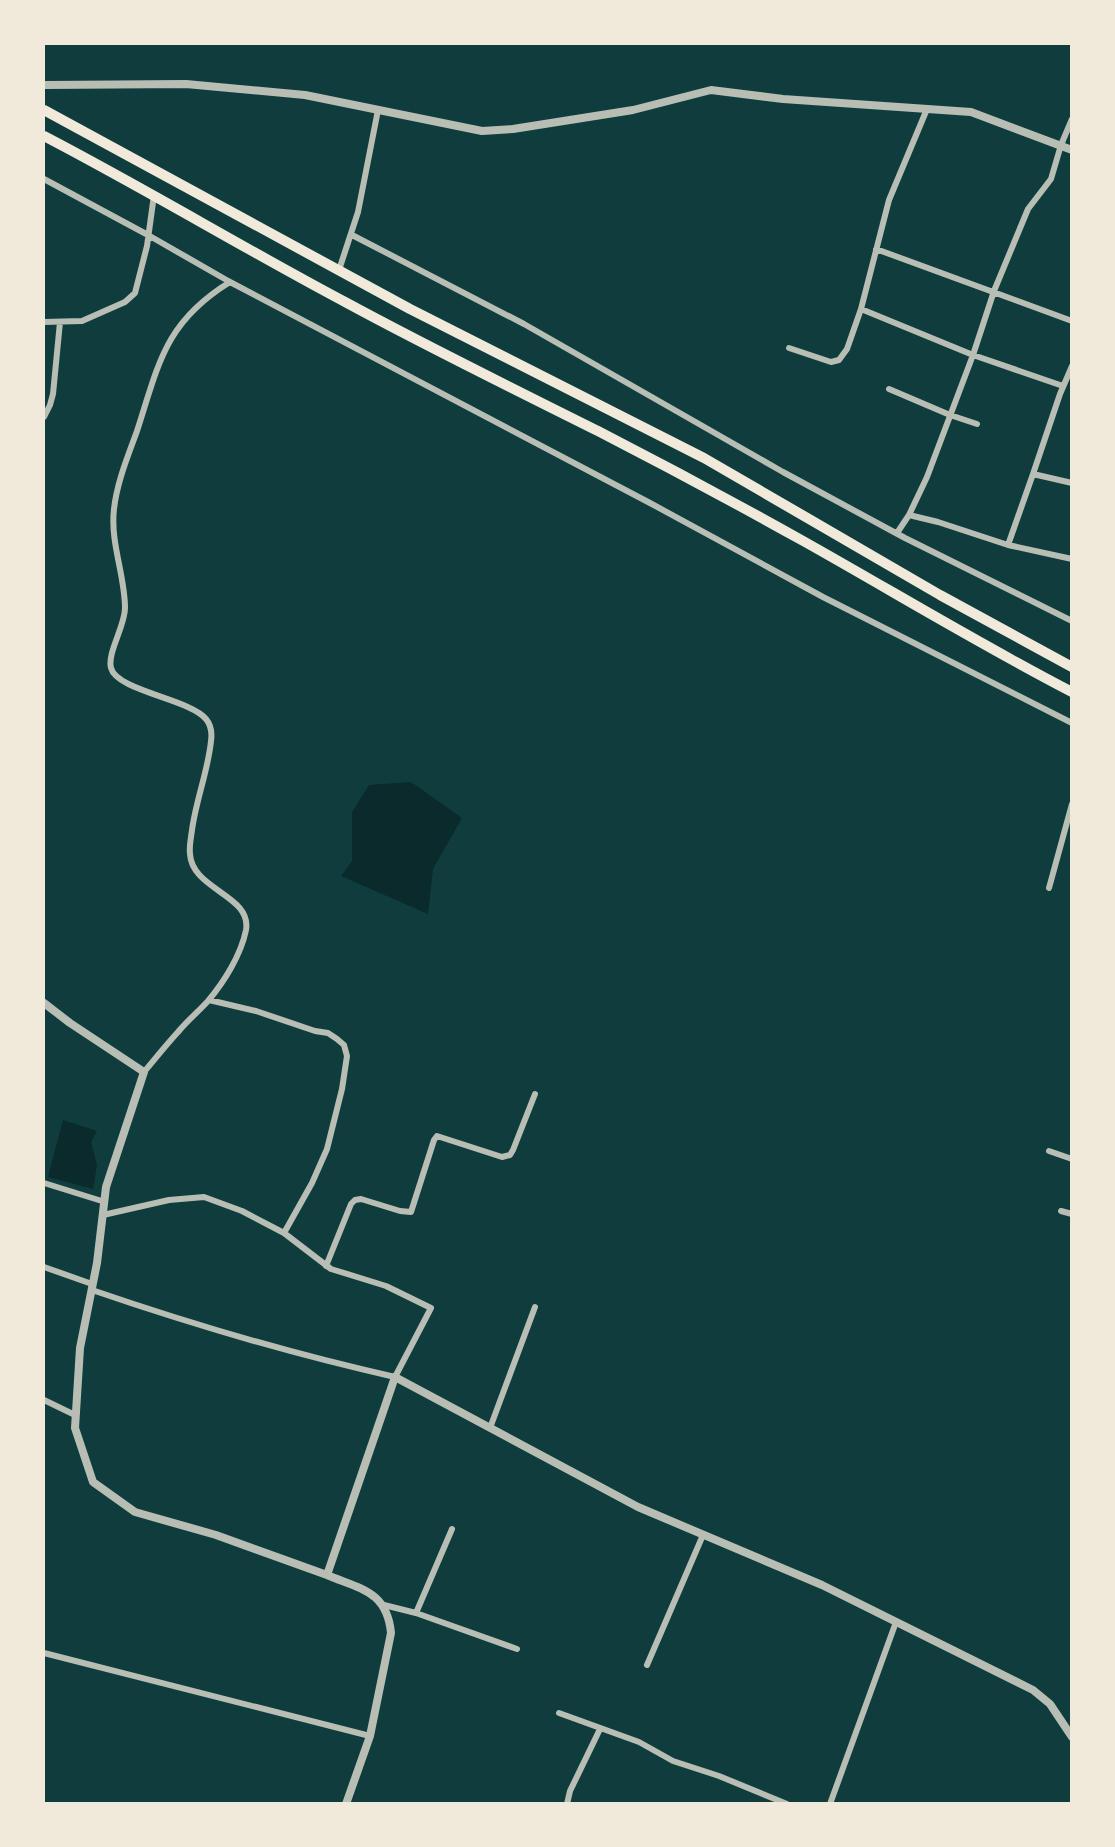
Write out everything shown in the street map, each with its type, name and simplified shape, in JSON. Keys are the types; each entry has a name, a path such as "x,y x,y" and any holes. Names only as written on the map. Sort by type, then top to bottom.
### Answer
{"highway":[{"path":"44,110 410,309 704,458 940,596 1071,667"},
{"path":"44,136 346,303 600,432 807,543 890,592 1071,692"}],"street":[{"path":"44,85 186,84 305,95 482,130 513,129 633,110 711,90 783,99 971,112 1071,150"},
{"path":"789,348 831,362 839,360 847,349 861,309 889,200 927,109"},
{"path":"339,270 361,200 378,110"},
{"path":"897,533 909,515 927,477 973,356 994,291 1028,209 1051,179 1071,119"},
{"path":"44,179 231,282 823,597 1071,723"},
{"path":"44,322 82,321 125,302 135,293 154,195"},
{"path":"351,235 524,324 783,472 1071,621"},
{"path":"876,249 1071,321"},
{"path":"231,282 199,304 182,322 165,349 123,471 114,509 116,552 125,593 125,615 111,658 111,667 115,676 126,683 187,707 205,717 211,728 212,740 194,814 189,851 191,862 198,876 228,897 244,913 246,930 228,973 209,1000 178,1031 144,1072 106,1187 97,1263 80,1348 75,1428 93,1482 135,1512 216,1535 327,1575 372,1594 384,1605 391,1633 370,1736 346,1803"},
{"path":"861,309 973,356 1063,386"},
{"path":"44,417 53,394 60,322"},
{"path":"1008,545 1071,366"},
{"path":"889,389 977,424"},
{"path":"1033,474 1071,483"},
{"path":"909,515 939,522 1008,545 1071,559"},
{"path":"1049,888 1071,804"},
{"path":"209,1000 256,1011 328,1034 338,1039 344,1046 347,1056 342,1089 327,1149 312,1183 284,1233"},
{"path":"44,1003 144,1072"},
{"path":"327,1266 351,1204 355,1200 362,1199 400,1211 411,1212 437,1136 502,1157 510,1155 535,1094"},
{"path":"1049,1151 1071,1159"},
{"path":"44,1184 105,1202"},
{"path":"103,1215 169,1200 204,1197 242,1211 284,1233 331,1269 386,1286 431,1308 395,1377 327,1575"},
{"path":"1061,1211 1071,1214"},
{"path":"44,1267 92,1284 92,1290"},
{"path":"92,1290 165,1315 335,1364 395,1377 638,1507 822,1585 1033,1690 1050,1704 1071,1737"},
{"path":"490,1428 535,1307"},
{"path":"44,1401 75,1415"},
{"path":"416,1613 452,1529"},
{"path":"647,1665 703,1534"},
{"path":"384,1605 416,1613 517,1649"},
{"path":"830,1803 896,1622"},
{"path":"44,1653 370,1736"},
{"path":"559,1713 639,1742 673,1761 719,1776 787,1803"},
{"path":"567,1803 570,1791 600,1729"}],"water":[{"path":"411,782 462,818 433,869 428,914 341,876 352,861 352,812 369,785"},
{"path":"63,1120 97,1131 91,1142 97,1165 93,1189 48,1177"}]}
